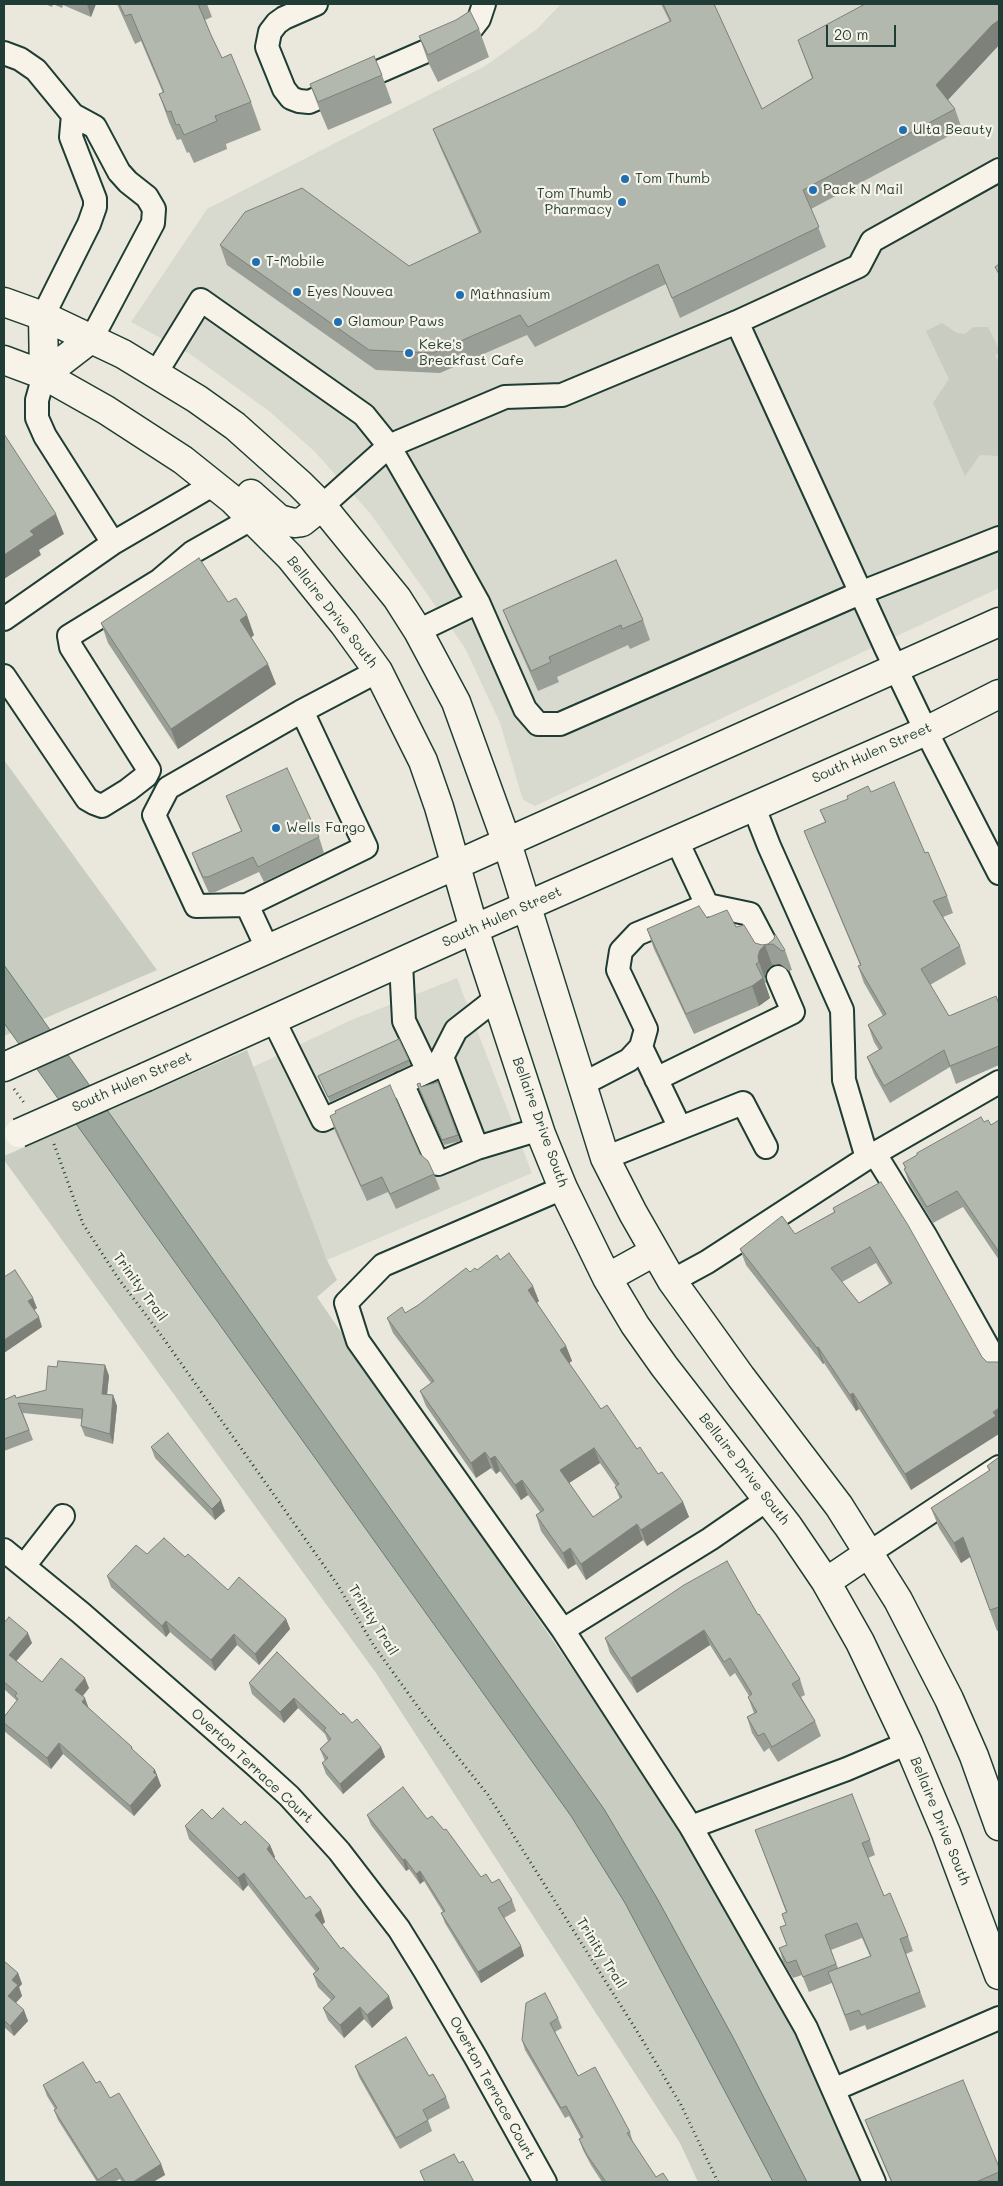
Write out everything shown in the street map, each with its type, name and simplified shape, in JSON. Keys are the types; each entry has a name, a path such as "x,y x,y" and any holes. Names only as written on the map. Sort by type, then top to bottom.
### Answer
{"main road":[{"path":"4,302 43,316 92,338 156,373 234,426 322,506 369,561 397,598 418,631 456,702 508,844 605,1158 654,1252 672,1281 741,1377 839,1506 898,1600 949,1699 999,1826"},
{"path":"43,316 44,375"},
{"path":"44,375 92,338"},
{"name":"Bellaire Drive South","path":"4,360 44,375 134,428 171,452 214,484 253,518 318,591 378,671 423,762 440,807 474,928 540,1129 563,1188 607,1278 635,1325 664,1366 768,1499 826,1582 860,1642 908,1742 946,1833 999,1975"},
{"path":"134,428 160,433 189,447 230,476 286,522 302,522 322,506"},
{"path":"7,1075 105,1022 508,844 999,622"},
{"name":"South Hulen Street","path":"11,1136 401,963 474,928 926,731 999,694"},
{"path":"607,1278 654,1252"},
{"path":"826,1582 869,1552"}],"street":[{"path":"316,4 277,23 270,32 267,47 284,90 290,98 299,101 309,102 461,36 472,28 479,19 484,4"},
{"path":"4,53 20,59 36,70 73,115 95,127 119,172 151,203 154,216 153,223 92,338"},
{"path":"43,316 93,216 95,199 71,137 73,115"},
{"path":"322,506 389,446 505,397 562,395 737,322 859,266 872,241 999,170"},
{"path":"95,199 128,182"},
{"path":"156,373 201,300 364,415 389,446 478,602 525,709 538,724 560,724 860,593 999,538"},
{"path":"737,322 896,669 999,873"},
{"path":"44,375 37,400 37,418 44,436 113,543"},
{"path":"4,619 113,543 214,484"},
{"path":"4,676 87,799 94,804 102,806 128,790 146,776 149,770 71,647 69,636 160,580 193,552 253,518"},
{"path":"418,631 478,602"},
{"path":"302,711 366,847 248,905 196,906 154,815 168,788 302,711 378,671"},
{"path":"753,805 842,1010 844,1080 871,1156 925,1235 999,1367"},
{"path":"677,841 707,905"},
{"path":"248,905 268,950"},
{"path":"581,1085 629,1060 641,1047 646,1029 618,970 621,951 637,934 707,905 750,914 770,952"},
{"path":"401,963 404,1021 435,1064 477,1148"},
{"path":"656,1079 793,1012 778,977"},
{"path":"273,1019 323,1120 402,1083 435,1064 456,1030 497,998"},
{"path":"641,1047 680,1128"},
{"path":"672,1281 707,1262 871,1156 999,1082"},
{"path":"402,1083 438,1164 477,1148 540,1129"},
{"path":"605,1158 743,1103 766,1148"},
{"path":"563,1188 383,1265 346,1303 358,1340 562,1630 691,1827 806,2028 874,2182"},
{"path":"869,1552 999,1467"},
{"path":"562,1630 710,1539 768,1499"},
{"path":"24,1566 63,1516"},
{"name":"Overton Terrace Court","path":"4,1550 255,1765 289,1796 339,1850 398,1929 425,1971 545,2182"},
{"path":"691,1827 847,1769 908,1742"},
{"path":"835,2090 999,2018"}],"path":[{"path":"7,1075 27,1106"},
{"name":"Trinity Trail","path":"50,1138 55,1145 83,1224 118,1278 161,1334 337,1584 374,1646 422,1711 488,1794 640,2036 681,2105 718,2182"}],"shaded area":[{"path":"561,4 999,4 999,588 535,806 523,800 500,723 465,648 370,513 315,452 269,411 190,354 131,322 207,209 485,66 537,29"},
{"path":"942,323 957,333 965,334 973,327 988,327 999,349 999,353 995,355 999,363 999,456 980,455 965,476 933,403 949,379 926,331"},
{"path":"4,760 157,970 4,1036"},
{"path":"4,965 604,1809 658,1900 735,2041 807,2182 773,2182 625,1903 571,1816 4,1023"},
{"path":"457,978 532,1173 327,1260 253,1067 349,1021"},
{"path":"247,1050 327,1260 337,1280 317,1297 589,1693 674,1821 762,1968 809,2060 861,2182 698,2182 680,2143 376,1673 4,1160 4,1156"}],"building":[{"path":"119,4 198,4 222,58 231,54 251,102 215,116 217,121 184,135 179,124 176,125 171,111 167,112 159,94 164,92 131,14 125,16"},
{"path":"663,4 714,4 762,109 813,78 798,40 865,4 999,4 999,20 992,25 936,85 955,109 803,190 819,227 672,298 658,264 528,327 520,315 433,353 369,350 220,245 245,212 302,188 409,266 481,232 433,129 671,21"},
{"path":"470,11 479,29 428,55 419,36 456,20"},
{"path":"374,56 382,75 318,102 310,84"},
{"path":"999,264 999,274 995,267"},
{"path":"4,434 56,514 30,531 34,535 4,555"},
{"path":"199,558 228,602 236,598 247,615 240,620 268,664 171,729 101,623"},
{"path":"616,560 643,620 622,629 621,625 549,657 551,662 531,671 503,610"},
{"name":"Wells Fargo","path":"287,768 319,837 258,867 253,857 208,877 203,877 192,853 242,831 226,796"},
{"path":"894,782 925,853 928,852 947,896 933,901 960,946 921,969 949,1016 996,996 999,1004 999,1046 950,1066 944,1050 884,1086 867,1057 882,1048 868,1025 886,1014 858,966 861,965 804,831 826,822 820,810 848,799 847,796 868,786 871,792"},
{"path":"699,906 707,918 727,910 736,927 744,925 755,943 768,944 774,939 775,934 785,950 782,951 773,944 765,945 760,950 759,962 756,964 763,978 752,986 686,1014 647,929"},
{"path":"399,1039 409,1060 328,1097 318,1076"},
{"path":"438,1082 458,1135 442,1140 417,1084 420,1083 421,1087"},
{"path":"390,1085 420,1154 428,1161 434,1174 390,1194 382,1177 361,1186 330,1116 336,1113 335,1111"},
{"path":"981,1117 984,1122 988,1120 991,1125 999,1120 999,1252 957,1191 927,1207 904,1169 906,1168 903,1163 917,1155 917,1153"},
{"path":"881,1182 908,1225 982,1357 987,1362 999,1362 999,1408 993,1412 996,1416 905,1474 853,1393 850,1395 818,1347 740,1249 782,1216 795,1234 835,1212 833,1208","holes":["870,1247 892,1283 859,1303 831,1268"]},
{"path":"509,1253 533,1286 528,1290 566,1346 560,1350 601,1409 607,1405 637,1449 640,1447 658,1474 662,1472 683,1502 641,1530 637,1524 581,1564 570,1548 563,1553 536,1515 544,1510 522,1480 515,1485 495,1456 490,1459 485,1452 471,1463 420,1391 434,1381 387,1318 402,1307 405,1313 417,1306 466,1268 470,1272 475,1268 477,1270 497,1255 500,1260","holes":["594,1448 619,1484 615,1487 622,1497 593,1517 560,1470"]},
{"path":"15,1270 33,1298 28,1301 39,1317 4,1340 4,1277"},
{"path":"58,1361 105,1365 102,1394 113,1395 110,1434 81,1426 83,1409 18,1403 29,1430 4,1439 4,1400 15,1395 16,1398 46,1390 48,1366 57,1367"},
{"path":"168,1433 221,1500 212,1509 151,1447"},
{"path":"999,1457 999,1607 990,1610 963,1537 954,1543 931,1508 990,1470 987,1466"},
{"path":"164,1538 185,1557 188,1554 228,1590 239,1577 286,1619 255,1654 234,1634 211,1660 166,1621 162,1626 107,1576 136,1545 147,1554"},
{"path":"727,1561 758,1615 800,1679 792,1684 815,1721 772,1747 764,1733 758,1736 747,1717 757,1712 748,1697 752,1694 730,1658 724,1662 704,1630 631,1678 605,1638 684,1585"},
{"path":"9,1617 28,1633 9,1655 42,1682 61,1658 85,1678 75,1690 85,1698 82,1702 155,1770 153,1772 157,1775 130,1806 59,1743 47,1758 4,1723 4,1717 18,1699 15,1696 17,1693 4,1682 4,1623"},
{"path":"277,1652 341,1715 343,1713 352,1723 357,1719 381,1747 340,1784 322,1763 328,1758 320,1749 331,1739 324,1730 326,1728 294,1698 280,1712 249,1683"},
{"path":"403,1787 427,1819 432,1816 444,1830 446,1829 481,1877 486,1874 492,1883 499,1879 512,1900 498,1908 521,1946 478,1972 441,1913 445,1911 420,1871 416,1874 367,1815"},
{"path":"852,1794 870,1840 862,1843 884,1896 890,1893 908,1936 900,1939 920,1992 861,2015 859,2010 845,2015 828,1972 871,1956 857,1923 825,1935 836,1964 803,1977 796,1960 787,1963 779,1948 787,1945 780,1927 786,1925 782,1914 787,1912 755,1830"},
{"path":"223,1808 241,1825 245,1821 270,1845 267,1849 306,1899 310,1896 321,1910 315,1915 341,1949 343,1947 389,1996 367,2015 360,2007 340,2025 323,2008 335,1997 313,1974 319,1969 244,1873 238,1878 185,1826 202,1809 212,1819"},
{"path":"4,1961 18,1973 12,1980 18,1985 8,1996 24,2010 10,2026 4,2020"},
{"path":"545,1993 558,2018 550,2023 578,2076 595,2067 630,2132 627,2133 656,2177 663,2173 669,2182 606,2182 587,2155 579,2139 583,2137 566,2106 561,2108 522,2040 526,2003"},
{"path":"406,2037 429,2076 433,2074 446,2097 423,2110 428,2120 396,2138 355,2066"},
{"path":"83,2062 96,2083 100,2081 110,2098 119,2093 161,2164 133,2182 125,2182 116,2168 98,2180 54,2110 57,2108 43,2085"},
{"path":"963,2080 999,2167 999,2172 976,2182 892,2182 865,2120"},
{"path":"454,2154 459,2163 463,2161 474,2182 425,2182 420,2171"}],"place":[{"name":"Ulta Beauty","path":"903,130"},
{"name":"Tom Thumb","path":"625,179"},
{"name":"Pack N Mail","path":"813,190"},
{"name":"Tom Thumb Pharmacy","path":"622,202"},
{"name":"T-Mobile","path":"256,262"},
{"name":"Eyes Nouvea","path":"297,292"},
{"name":"Mathnasium","path":"460,295"},
{"name":"Glamour Paws","path":"338,322"},
{"name":"Keke's Breakfast Cafe","path":"409,353"},
{"name":"Wells Fargo","path":"276,828"}]}
